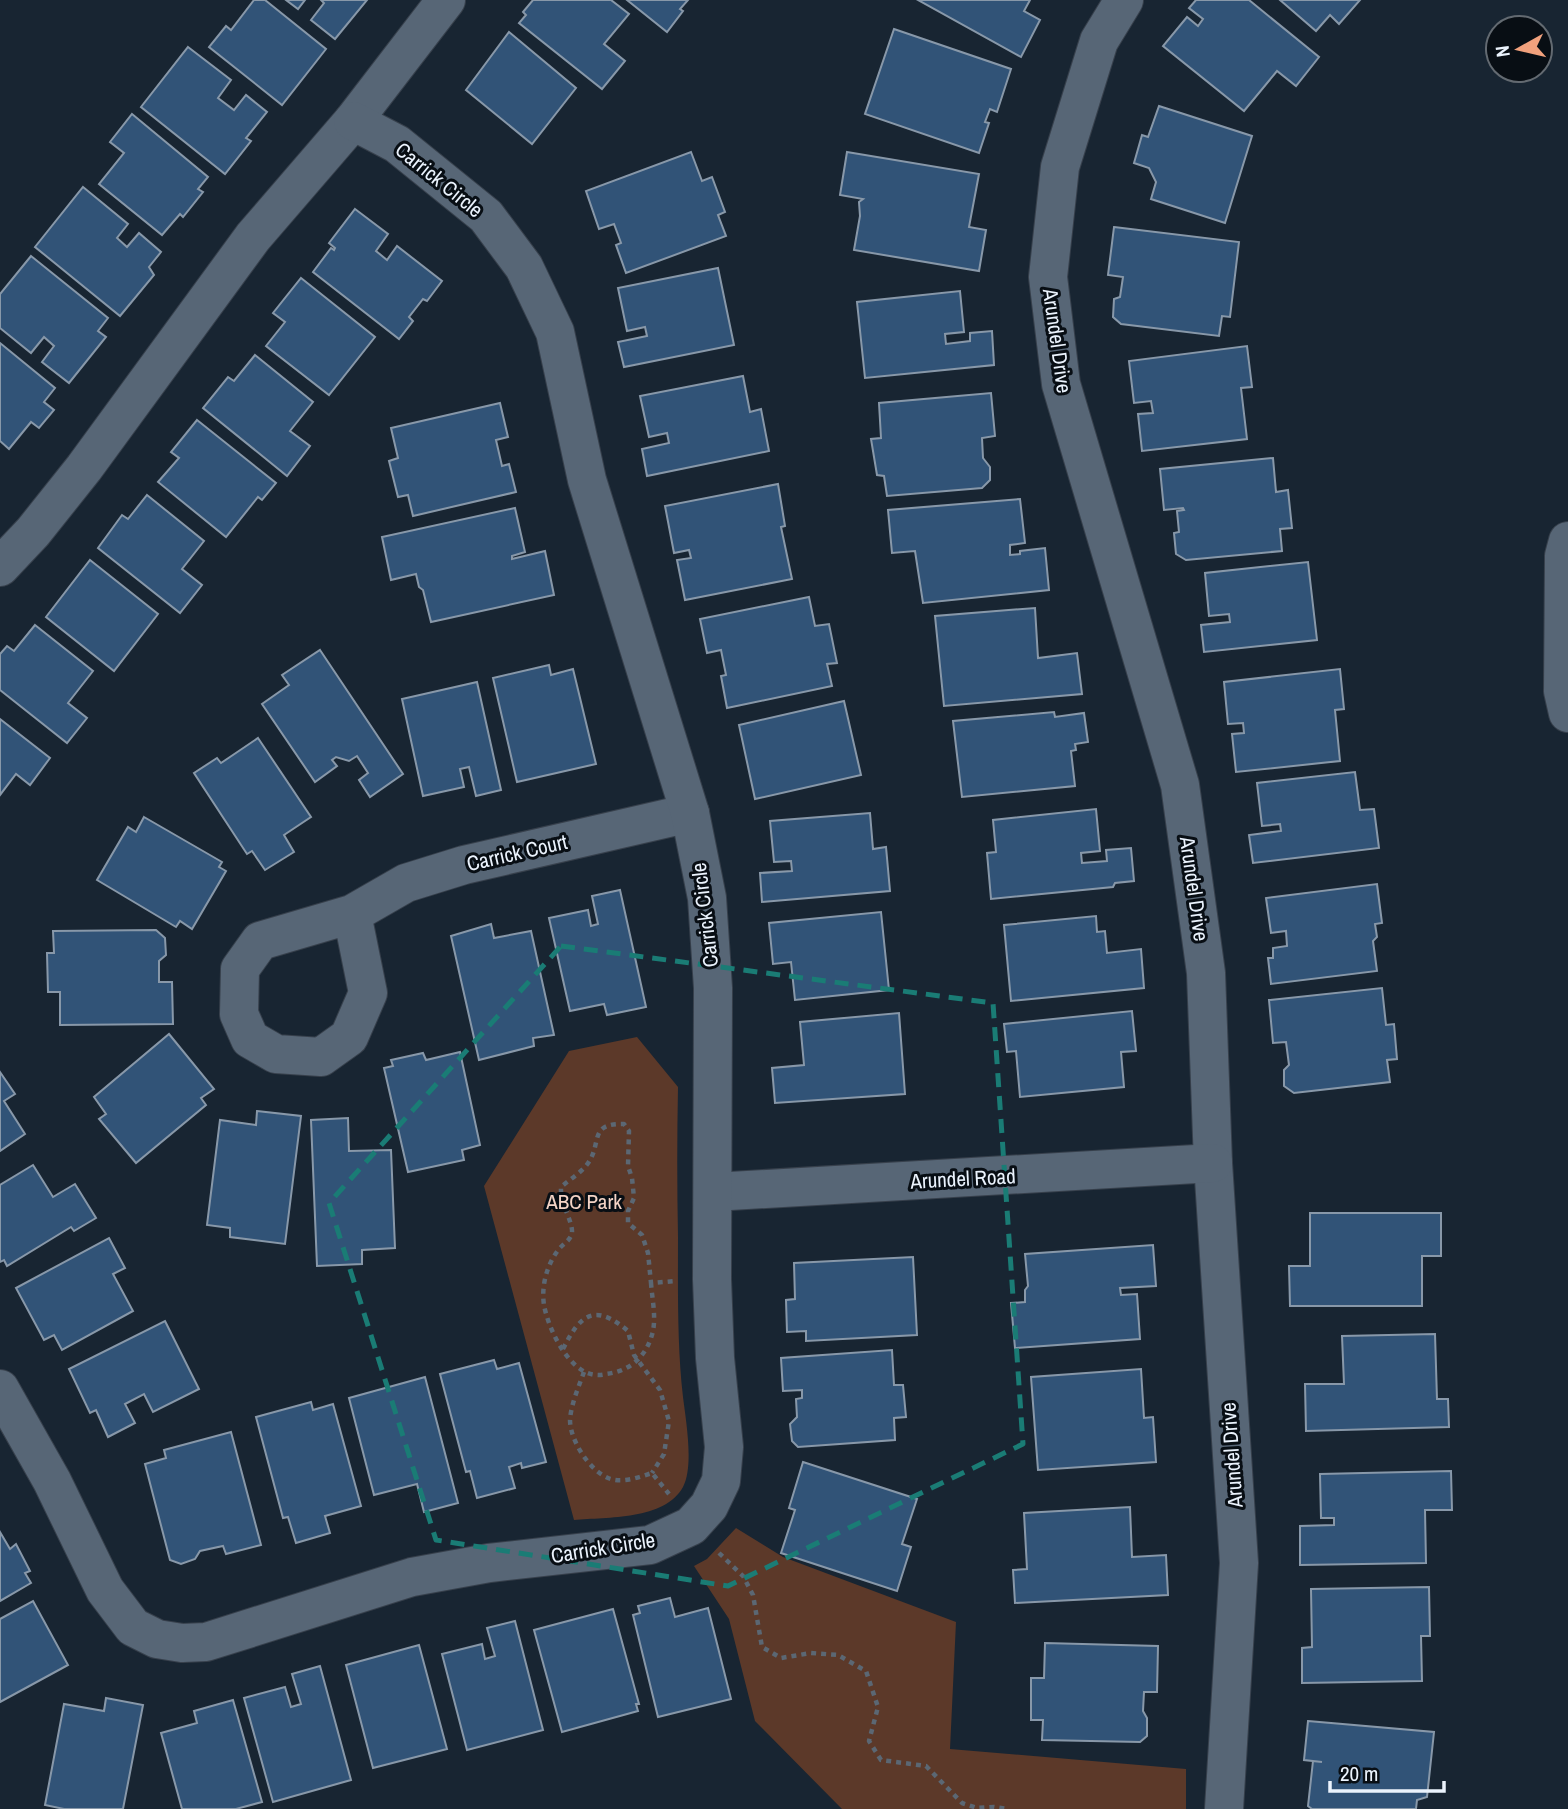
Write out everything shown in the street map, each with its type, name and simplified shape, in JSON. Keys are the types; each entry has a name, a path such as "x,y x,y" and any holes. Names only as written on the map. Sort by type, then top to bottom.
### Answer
{"street":[{"path":"0,567 33,532 85,468 253,237 353,121 446,0"},
{"name":"Arundel Drive","path":"1124,0 1099,41 1060,167 1048,277 1061,384 1180,785 1206,973 1213,1163 1239,1563 1224,1809"},
{"name":"Carrick Circle","path":"0,1389 52,1481 105,1590 133,1627 157,1639 181,1643 206,1642 412,1577 489,1563 650,1545 691,1526 709,1506 721,1481 724,1447 715,1358 712,1279 713,988 707,898 691,813 587,480 555,332 524,267 486,216 397,144 353,121"},
{"path":"1568,541 1564,556 1563,691 1568,713"},
{"name":"Carrick Court","path":"352,914 406,883 464,865 691,813"},
{"name":"Arundel Road","path":"713,1192 1213,1163"}],"path":[{"path":"614,1123 624,1124 629,1131 628,1166 634,1198 628,1211 628,1223 642,1235 648,1253 651,1283 653,1330 644,1354 621,1372 597,1376 583,1371 554,1338 544,1295 550,1267 559,1250 570,1239 572,1229 560,1199 561,1187 591,1159 596,1136 604,1127 614,1123"},
{"path":"651,1283 712,1279"},
{"path":"563,1349 578,1321 587,1316 607,1317 628,1331 637,1361 660,1390 669,1421 664,1454 652,1473 622,1480 608,1478 596,1469 582,1452 573,1437 570,1419 583,1371"},
{"path":"652,1473 691,1526 743,1576 753,1595 762,1647 781,1658 811,1653 838,1654 866,1671 878,1707 869,1741 881,1760 926,1766 962,1803 977,1808 1007,1809"}],"highlighted area":[{"path":"561,946 993,1003 1023,1444 728,1586 436,1540 329,1203"}],"green space":[{"name":"ABC Park","path":"637,1037 678,1087 678,1317 688,1467 683,1487 675,1498 663,1506 634,1515 574,1520 484,1186 569,1051"},
{"path":"736,1528 783,1557 956,1622 950,1749 1186,1769 1186,1809 842,1809 755,1721 729,1619 694,1566 707,1559"}],"building":[{"path":"254,0 265,0 326,49 282,105 209,47 226,26 231,30"},
{"path":"286,0 305,0 298,9"},
{"path":"321,0 367,0 335,39 311,20 324,3"},
{"path":"533,0 611,0 629,14 604,44 625,61 602,89 519,23 526,15 523,12"},
{"path":"627,0 688,0 667,32"},
{"path":"918,0 1030,0 1024,11 1040,20 1021,57"},
{"path":"1196,0 1249,0 1319,57 1296,86 1277,71 1244,111 1163,46 1187,17 1198,26 1203,19 1189,8"},
{"path":"1280,0 1360,0 1339,24 1330,15 1316,31"},
{"path":"894,29 1011,69 997,112 990,109 985,122 989,123 979,153 865,114"},
{"path":"509,32 576,88 532,144 466,90"},
{"path":"188,47 231,80 218,98 234,110 246,95 267,112 246,138 251,141 225,174 141,107"},
{"path":"1159,106 1252,136 1225,223 1151,199 1156,182 1149,168 1134,163 1142,135 1148,137"},
{"path":"132,114 208,177 198,189 203,192 183,217 180,214 162,235 99,184 124,153 110,142"},
{"path":"691,152 702,181 712,177 725,212 718,215 726,236 626,273 616,245 621,243 614,224 599,229 586,191"},
{"path":"847,152 979,174 969,227 986,230 979,271 854,250 860,216 859,202 863,199 840,195"},
{"path":"83,187 128,224 117,238 127,247 139,233 161,252 149,267 154,275 120,316 35,247"},
{"path":"355,209 388,234 376,251 387,260 397,246 442,281 427,301 423,299 409,317 413,321 399,339 313,272 331,248 334,250 329,243"},
{"path":"1114,227 1239,242 1230,317 1222,316 1219,336 1121,324 1113,317 1114,299 1120,297 1123,277 1108,275"},
{"path":"31,256 108,318 98,331 106,337 69,383 42,362 54,346 44,337 31,353 0,328 0,294"},
{"path":"718,268 734,345 624,367 618,342 647,336 645,327 627,331 618,288"},
{"path":"301,278 375,337 329,395 266,346 285,322 273,313"},
{"path":"960,291 964,332 945,334 946,344 970,341 970,333 992,331 994,365 865,378 857,302"},
{"path":"0,343 55,388 44,402 54,410 39,428 31,422 9,449 0,441"},
{"path":"1247,346 1252,387 1241,388 1247,439 1142,451 1138,414 1153,413 1151,401 1134,403 1129,361"},
{"path":"255,355 313,402 290,431 310,446 287,476 203,408 228,377 234,381"},
{"path":"743,376 750,412 761,409 769,451 647,476 642,449 669,443 667,433 649,437 640,396"},
{"path":"991,393 995,436 982,438 983,458 990,467 990,480 982,488 887,496 884,476 877,475 871,439 881,438 879,403"},
{"path":"500,403 508,437 496,440 502,466 509,464 516,492 413,516 408,495 398,497 389,461 398,458 391,428"},
{"path":"197,420 276,483 262,500 258,497 226,537 158,482 179,458 171,452"},
{"path":"1273,458 1276,492 1288,490 1292,528 1280,529 1282,551 1186,560 1176,554 1174,533 1179,532 1177,511 1184,510 1164,510 1160,469"},
{"path":"778,484 785,526 781,527 792,579 685,600 677,560 691,558 689,550 674,553 665,506"},
{"path":"147,495 204,541 182,569 202,585 180,613 98,548 122,515 128,519"},
{"path":"1020,499 1025,543 1010,545 1010,555 1045,548 1049,590 923,603 915,551 892,553 888,510"},
{"path":"515,508 525,552 512,556 512,559 545,551 554,595 431,622 416,574 391,580 382,537"},
{"path":"90,560 158,614 114,671 46,617"},
{"path":"1308,562 1317,640 1204,652 1201,625 1230,622 1229,614 1209,616 1205,573"},
{"path":"809,597 815,626 829,624 837,663 827,664 832,686 727,708 721,676 726,675 721,650 707,653 700,619"},
{"path":"1035,608 1038,658 1077,653 1082,694 944,706 935,616"},
{"path":"35,625 93,671 68,703 87,718 67,743 0,690 0,654 7,646 14,651"},
{"path":"320,650 403,774 370,797 359,780 368,773 357,756 349,761 336,757 332,760 337,766 315,782 262,704 289,685 282,675"},
{"path":"549,665 551,675 573,669 596,764 517,782 493,678"},
{"path":"1340,669 1344,709 1335,710 1340,761 1236,772 1232,734 1244,733 1243,723 1228,724 1224,682"},
{"path":"477,682 501,790 476,796 469,767 460,769 464,787 423,796 402,699"},
{"path":"844,701 861,775 755,799 739,725"},
{"path":"1054,712 1055,717 1084,713 1088,742 1075,744 1076,750 1071,751 1075,786 962,797 953,721"},
{"path":"0,719 50,758 30,785 16,774 0,795"},
{"path":"258,738 311,817 284,835 294,852 265,870 252,851 247,854 194,773 217,758 221,763"},
{"path":"1355,772 1360,810 1374,809 1379,848 1253,863 1249,835 1281,831 1280,824 1262,826 1257,783"},
{"path":"1096,809 1100,851 1081,853 1082,863 1107,861 1106,850 1131,848 1134,881 1115,883 1113,887 991,899 987,853 996,852 993,820"},
{"path":"870,813 873,849 886,847 890,891 762,902 760,873 792,871 791,861 774,862 770,821"},
{"path":"144,817 222,862 219,867 226,871 192,929 180,921 176,927 97,880 128,827 136,832"},
{"path":"1377,884 1382,923 1375,924 1377,937 1373,941 1377,971 1271,984 1268,958 1273,958 1273,948 1287,946 1286,931 1271,933 1266,898"},
{"path":"620,890 646,1007 607,1015 604,1004 570,1011 549,918 588,910 591,926 598,924 592,896"},
{"path":"881,912 889,990 795,1000 791,962 773,964 769,923"},
{"path":"1096,916 1097,932 1105,931 1107,953 1141,949 1144,988 1011,1001 1004,925"},
{"path":"491,924 494,938 531,931 554,1035 533,1038 534,1046 479,1060 451,936"},
{"path":"156,930 165,938 166,955 159,961 159,982 172,982 173,1024 60,1025 60,992 48,992 47,953 54,953 53,931"},
{"path":"1382,988 1386,1025 1394,1024 1397,1059 1387,1060 1390,1082 1294,1093 1284,1086 1284,1070 1289,1065 1286,1042 1273,1043 1269,1000"},
{"path":"1132,1011 1136,1051 1121,1052 1124,1087 1020,1097 1016,1051 1007,1052 1004,1024"},
{"path":"899,1013 905,1094 775,1103 772,1068 804,1065 800,1022"},
{"path":"169,1034 214,1089 201,1098 206,1105 136,1163 99,1119 106,1114 94,1097"},
{"path":"460,1052 480,1145 462,1150 464,1160 408,1172 384,1068 393,1066 391,1060 423,1053 426,1060"},
{"path":"0,1072 15,1094 4,1101 25,1134 0,1151"},
{"path":"257,1111 301,1116 285,1244 230,1237 230,1228 207,1225 220,1120 256,1125"},
{"path":"348,1118 349,1151 391,1150 395,1248 362,1250 362,1264 317,1266 311,1120"},
{"path":"33,1165 53,1197 75,1184 96,1218 74,1231 71,1227 7,1266 4,1260 0,1262 0,1185"},
{"path":"1310,1213 1441,1213 1441,1256 1422,1256 1422,1306 1290,1306 1289,1266 1310,1266"},
{"path":"109,1238 125,1268 113,1274 133,1311 62,1350 54,1335 44,1340 16,1288"},
{"path":"1153,1245 1156,1286 1120,1288 1121,1295 1137,1294 1140,1339 1015,1348 1011,1303 1025,1302 1025,1290 1028,1286 1025,1254"},
{"path":"913,1257 917,1335 806,1341 806,1331 787,1332 786,1300 795,1299 794,1263"},
{"path":"165,1321 199,1389 153,1412 144,1394 125,1404 135,1423 108,1437 96,1410 90,1413 69,1369"},
{"path":"1435,1334 1437,1399 1448,1399 1449,1427 1306,1431 1305,1384 1344,1384 1342,1336"},
{"path":"892,1350 894,1385 903,1385 906,1417 894,1418 895,1440 798,1447 792,1441 790,1424 797,1417 796,1399 802,1398 802,1390 783,1391 781,1358"},
{"path":"494,1360 497,1369 519,1363 546,1462 522,1468 521,1463 509,1467 515,1488 477,1498 470,1471 466,1472 440,1374"},
{"path":"1141,1369 1144,1418 1153,1417 1156,1462 1038,1470 1031,1377"},
{"path":"425,1377 458,1503 424,1512 417,1484 374,1495 349,1398"},
{"path":"311,1402 313,1410 333,1404 361,1506 325,1516 330,1533 296,1543 288,1517 283,1518 256,1417"},
{"path":"231,1432 261,1545 226,1554 223,1546 200,1551 195,1559 181,1564 170,1560 145,1464 166,1458 164,1450"},
{"path":"803,1462 917,1499 902,1544 911,1547 897,1591 781,1553 795,1510 789,1508"},
{"path":"1451,1471 1452,1510 1425,1510 1426,1563 1300,1565 1300,1526 1334,1525 1334,1518 1321,1518 1320,1474"},
{"path":"1130,1507 1132,1557 1166,1555 1168,1595 1015,1603 1013,1570 1027,1569 1024,1513"},
{"path":"0,1532 10,1549 16,1544 30,1571 25,1573 31,1583 0,1601"},
{"path":"1429,1587 1430,1636 1421,1636 1422,1681 1302,1683 1302,1648 1312,1647 1311,1589"},
{"path":"670,1598 675,1617 708,1608 731,1699 658,1717 633,1615 640,1613 638,1606"},
{"path":"33,1601 68,1665 0,1702 0,1619"},
{"path":"613,1609 639,1704 636,1704 638,1711 562,1732 534,1630"},
{"path":"515,1621 543,1730 467,1750 442,1654 482,1644 485,1659 495,1656 487,1628"},
{"path":"1045,1643 1158,1646 1157,1692 1144,1692 1143,1711 1147,1718 1147,1736 1140,1742 1042,1740 1043,1720 1031,1720 1031,1678 1044,1678"},
{"path":"419,1645 447,1749 373,1768 346,1665"},
{"path":"320,1666 351,1780 273,1802 244,1698 285,1687 291,1707 301,1704 292,1674"},
{"path":"106,1698 143,1705 123,1809 64,1809 45,1805 64,1704 104,1711"},
{"path":"233,1700 262,1802 236,1809 182,1809 161,1733 197,1723 194,1711"},
{"path":"1308,1721 1434,1732 1427,1797 1417,1800 1416,1809 1312,1809 1308,1806 1313,1761 1304,1760"}]}
